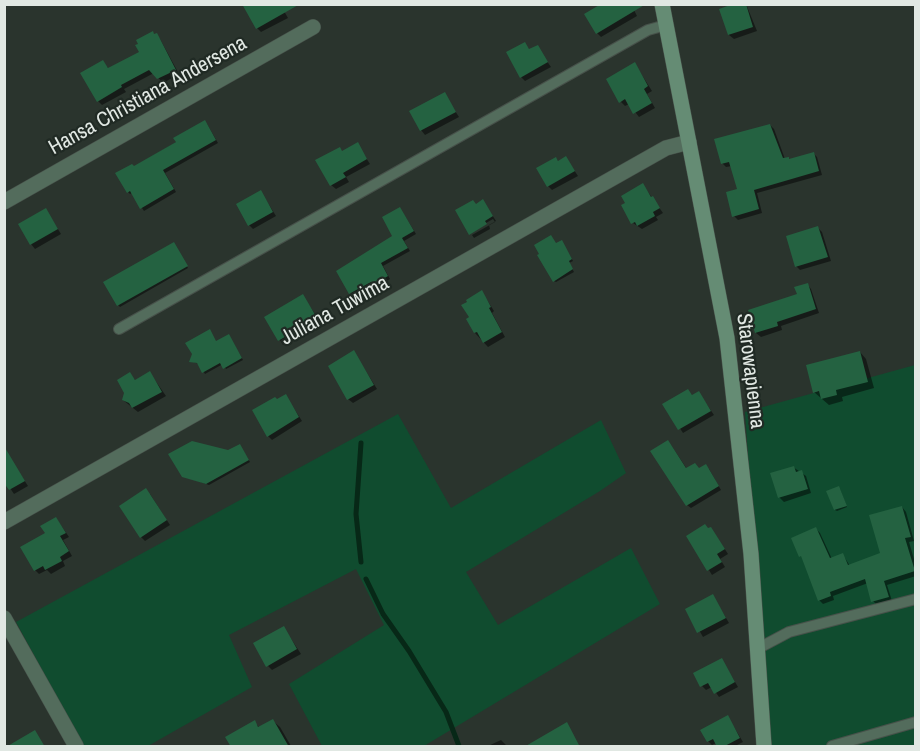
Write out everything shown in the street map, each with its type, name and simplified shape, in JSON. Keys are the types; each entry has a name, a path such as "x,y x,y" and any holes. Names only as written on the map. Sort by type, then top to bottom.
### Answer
{"street":[{"name":"Starowapienna","path":"662,4 727,338 750,554 764,747"},
{"name":"Hansa Christiana Andersena","path":"4,202 313,27"},
{"name":"Juliana Tuwima","path":"4,522 666,148 688,142"},
{"path":"4,618 75,747"}],"lane":[{"path":"119,329 648,30 666,25"},
{"path":"757,649 789,632 915,599"},
{"path":"832,747 915,722"}],"green space":[{"path":"915,365 915,746 768,746 745,412"},
{"path":"398,414 451,508 601,420 626,473 466,572 498,625 631,548 660,604 424,746 322,746 289,684 384,625 356,569 229,635 252,687 148,746 83,746 16,622"}],"building":[{"path":"242,4 300,4 256,29"},
{"path":"601,4 646,4 596,34 584,14"},
{"path":"733,4 746,4 753,27 728,35 719,9"},
{"path":"153,31 154,34 157,33 176,70 157,79 149,70 121,85 122,87 97,102 80,73 103,60 108,68 139,52 135,45 138,44 136,40"},
{"path":"525,42 529,49 538,45 548,62 520,78 506,52"},
{"path":"635,62 648,86 644,89 652,103 633,114 625,99 619,103 606,79"},
{"path":"445,92 456,112 420,131 409,111"},
{"path":"205,120 216,140 163,170 174,189 140,209 130,191 127,193 115,173 132,164 134,166 176,142 173,138"},
{"path":"770,124 783,158 789,157 789,159 814,152 819,171 754,190 759,209 732,217 726,192 737,189 729,162 721,164 714,139"},
{"path":"358,142 367,159 343,173 346,177 330,186 315,160 340,147 342,151"},
{"path":"566,156 575,171 547,187 536,168 556,157 558,161"},
{"path":"643,183 660,208 653,212 655,216 637,226 635,222 631,224 621,205 625,203 621,196"},
{"path":"261,190 273,212 248,226 236,204"},
{"path":"483,199 493,216 485,221 487,224 469,235 455,210 473,200 476,204"},
{"path":"400,207 414,231 402,238 408,248 381,263 388,276 373,285 371,282 349,294 336,271 392,236 382,217"},
{"path":"46,208 58,229 30,245 18,224"},
{"path":"818,226 828,257 795,267 786,236"},
{"path":"551,235 556,243 562,240 572,259 569,261 573,269 553,282 537,255 539,254 534,245"},
{"path":"174,242 188,266 117,306 103,282"},
{"path":"808,283 816,309 777,322 778,326 755,333 748,310 797,294 794,287"},
{"path":"482,290 502,332 483,343 477,332 474,333 466,319 469,317 461,305"},
{"path":"303,294 317,318 278,341 264,317"},
{"path":"210,329 216,341 229,334 242,358 223,369 220,363 202,373 197,363 189,362 192,354 185,343"},
{"path":"354,350 374,385 347,400 328,366"},
{"path":"860,351 868,382 836,390 837,395 821,399 819,391 813,393 806,365"},
{"path":"150,371 162,392 132,408 129,403 122,400 124,393 117,380 130,372 135,380"},
{"path":"688,389 692,395 699,391 711,411 678,430 662,404"},
{"path":"286,394 299,417 267,437 252,410 275,397 277,399"},
{"path":"668,440 686,468 695,463 699,468 706,464 719,486 686,506 650,451"},
{"path":"192,441 228,450 240,444 249,460 206,484 182,477 168,454"},
{"path":"4,446 25,481 9,490 4,483"},
{"path":"794,466 796,472 802,470 808,489 778,498 770,473"},
{"path":"839,486 847,506 834,510 826,491"},
{"path":"146,488 167,520 140,538 119,506"},
{"path":"902,506 911,537 905,538 915,571 884,581 889,597 871,602 865,579 830,592 831,596 818,601 801,556 799,557 791,538 816,527 830,558 843,553 848,565 880,553 869,515"},
{"path":"56,517 66,533 60,536 69,551 60,557 62,561 45,570 43,566 34,571 20,547 45,533 40,526"},
{"path":"705,524 708,528 711,527 725,549 717,554 722,562 707,571 686,536"},
{"path":"713,594 726,618 697,633 685,609"},
{"path":"284,626 297,649 266,667 253,643"},
{"path":"722,658 735,682 714,694 708,683 700,687 693,673"},
{"path":"728,715 740,738 723,747 717,747 713,739 707,742 700,730"},
{"path":"273,719 289,747 231,747 225,737 255,720 258,727"},
{"path":"567,722 580,747 524,747"},
{"path":"35,730 45,747 6,747"}],"waterway":[{"path":"361,443 356,514 361,562"},
{"path":"366,579 383,614 409,651 446,712 459,746"}]}
